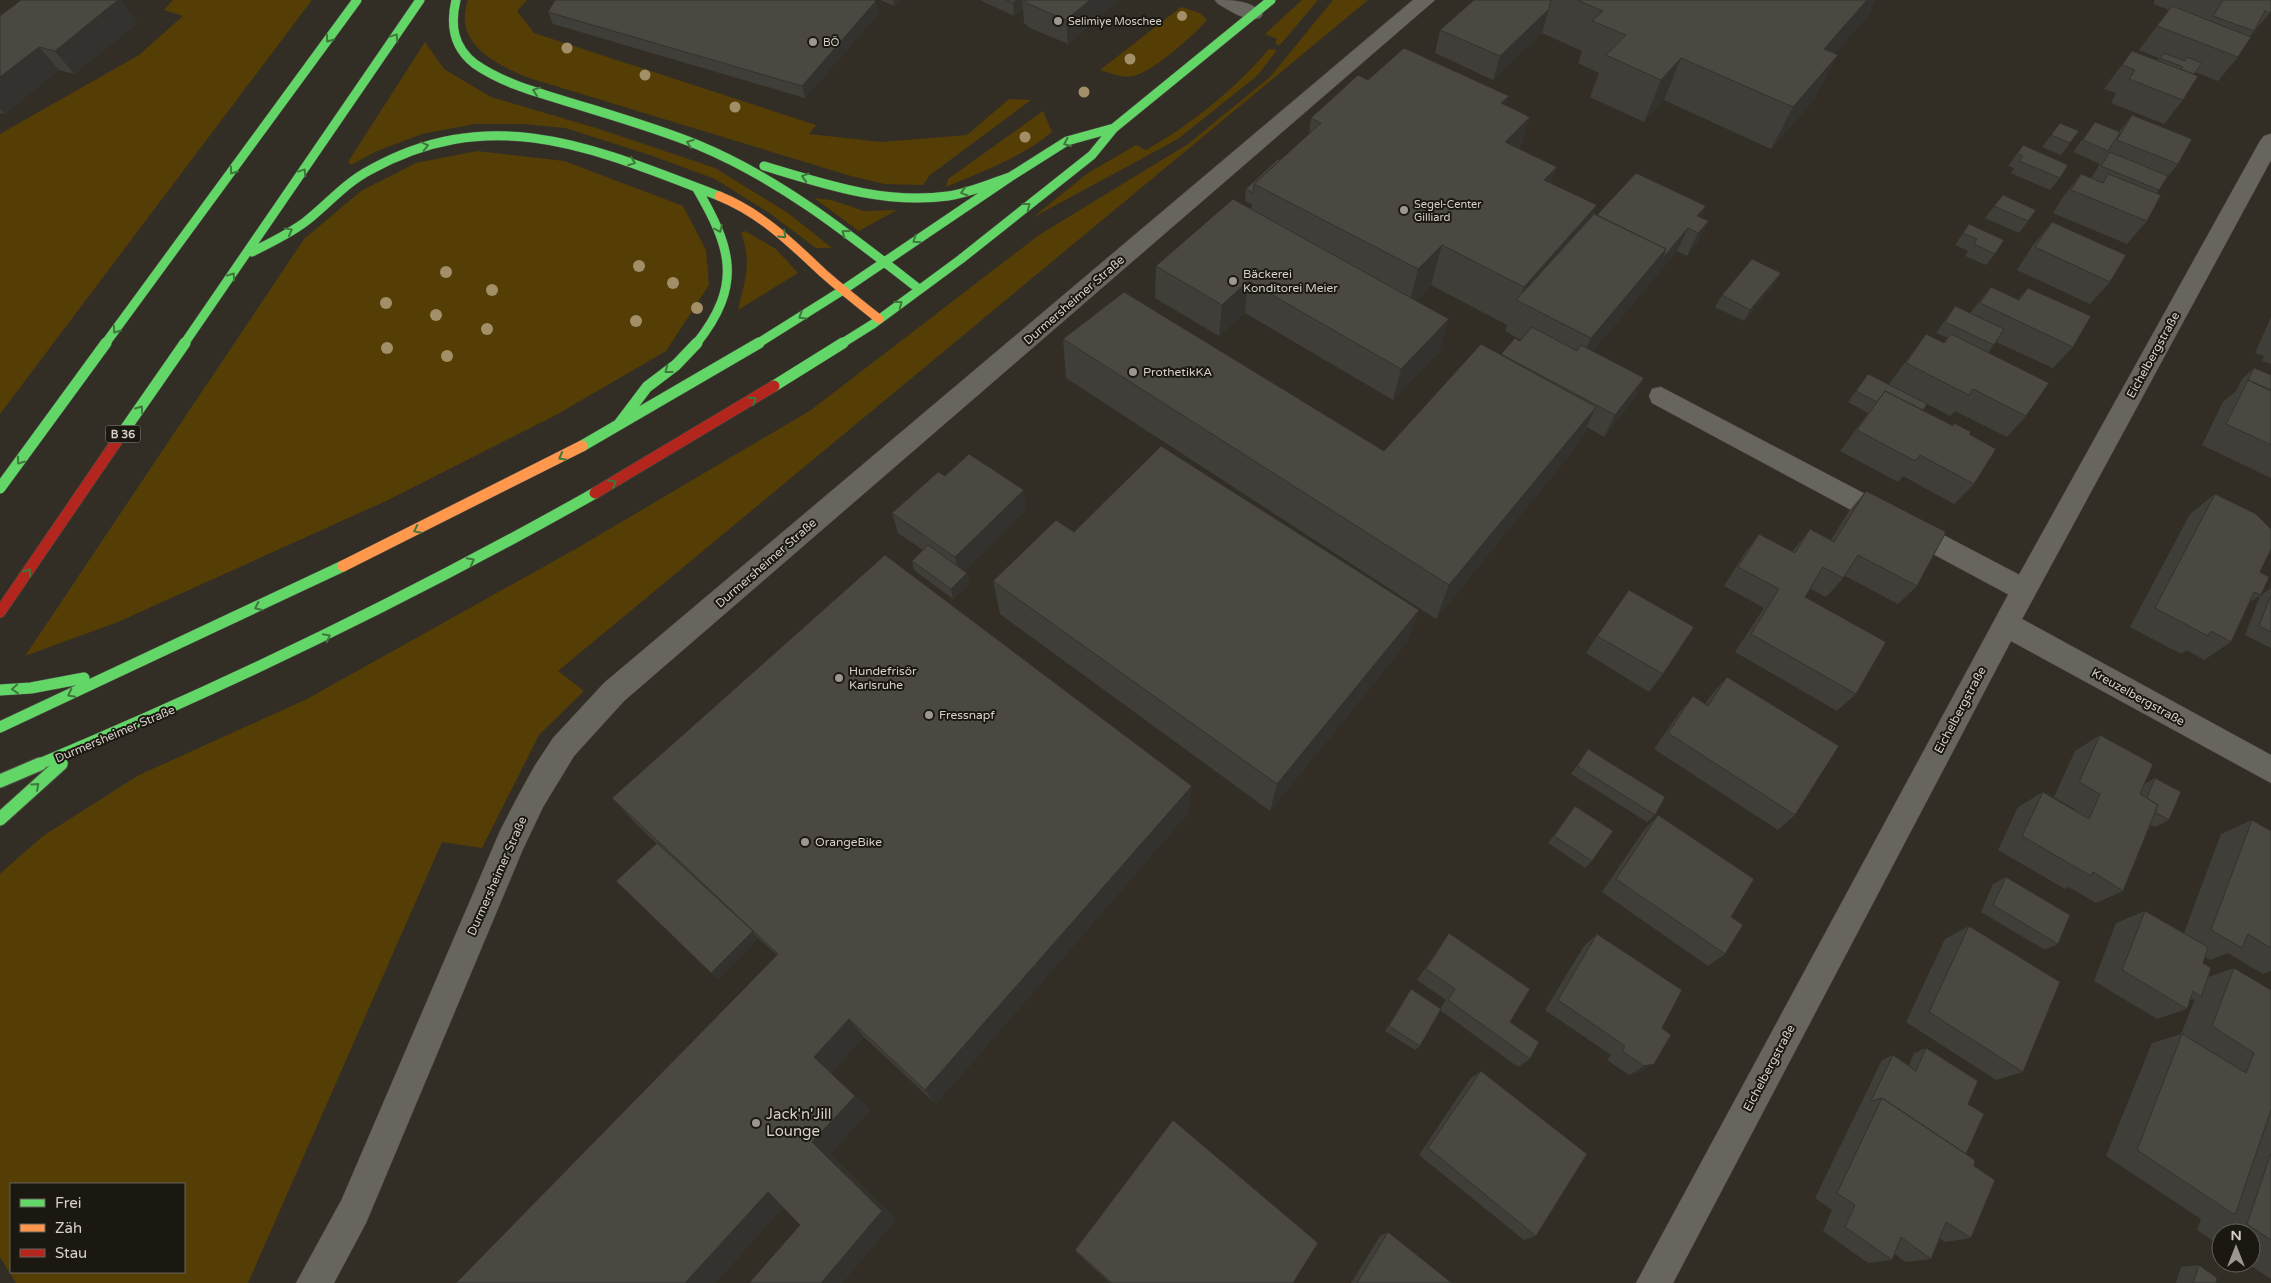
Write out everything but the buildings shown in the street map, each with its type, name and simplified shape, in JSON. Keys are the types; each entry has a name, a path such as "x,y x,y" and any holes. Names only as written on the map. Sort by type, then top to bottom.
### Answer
{"main road":[{"path":"0,488 357,0"},
{"name":"B 36","path":"0,612 420,0"},
{"path":"456,0 450,16 453,40 472,62 502,81 641,125 715,152 851,190 889,197 947,196 1010,177"},
{"name":"Durmersheimer Straße","path":"0,781 76,751 295,653 401,599 594,495 745,405 879,319 1092,156 1114,128 1271,0"},
{"name":"Durmersheimer Straße","path":"0,727 303,586 487,495 620,424 720,367 843,290 1010,177 1067,141 1114,128"},
{"path":"246,255 304,223 331,198 370,170 417,148 465,136 509,134 549,139 586,147 742,204 776,228 843,290 879,319"},
{"path":"715,152 783,188 919,289"},
{"path":"620,424 651,382 678,362 703,334 718,310 726,285 729,257 722,233 696,187"},
{"path":"0,690 31,688 115,672"},
{"path":"0,819 76,751"}],"street":[{"path":"1225,0 1253,14"},
{"name":"Durmersheimer Straße","path":"314,1283 354,1211 511,841 557,756 586,721 614,692 1425,0"},
{"name":"Eichelbergstraße","path":"1654,1283 2024,590 2270,144"},
{"path":"1661,396 2024,590"},
{"name":"Kreuzelbergstraße","path":"2006,624 2271,770"}],"shaded area":[{"path":"173,0 312,0 0,414 0,134 139,55 183,16 164,10"},
{"path":"468,0 527,0 517,11 534,33 816,125 809,134 881,142 967,135 1009,99 1031,100 930,175 923,185 884,184 851,176 517,73 491,59 472,41 466,29 465,15"},
{"path":"1302,0 1318,0 1280,45 1275,44 1277,39 1265,34"},
{"path":"1333,0 1368,0 558,671 584,691 539,735 482,848 442,842 248,1283 16,1283 0,1257 0,874 3,871 43,836 139,775 307,699 579,547 811,410 1039,235 1188,144 1270,77"},
{"path":"1181,7 1200,13 1207,20 1173,52 1142,73 1130,77 1100,70"},
{"path":"425,42 444,69 491,97 596,128 715,168 788,213 832,248 816,248 768,212 715,179 650,155 565,128 523,124 475,124 422,134 377,151 351,165 348,162"},
{"path":"1269,49 1277,50 1258,75 1178,139 1032,218 1088,173 1136,145 1146,150 1180,129 1227,92"},
{"path":"1043,111 1052,132 1015,157 946,187 948,179"},
{"path":"477,151 564,161 683,206 706,250 709,285 666,351 556,415 386,501 118,622 25,656 304,239 361,191 416,163"},
{"path":"814,198 831,200 864,211 897,210 859,231"},
{"path":"745,231 776,249 798,273 738,310 747,262 741,233"}],"traffic: fast":[{"path":"0,488 357,0"},
{"path":"121,435 420,0"},
{"path":"456,0 452,27 457,43 467,57 484,70 518,86 665,133 728,158 786,191 813,209 919,289"},
{"path":"774,386 873,324 961,259 1092,155 1114,128 1271,0"},
{"path":"582,446 720,367 843,290 1010,177 1067,141 1114,128"},
{"path":"252,252 299,226 369,170 414,148 458,137 502,135 546,140 589,150 719,196"},
{"path":"764,166 832,186 901,198 956,195 1010,177"},
{"path":"619,424 647,387 672,368 691,350 710,323 724,293 728,277 725,245 716,222 696,187"},
{"path":"0,781 228,682 377,611 523,534 595,493"},
{"path":"0,727 343,566"},
{"path":"0,690 31,688 84,678"},
{"path":"0,819 62,763"}],"traffic: slow":[{"path":"719,196 749,210 775,228 830,279 879,319"},
{"path":"343,566 582,446"}],"traffic: jam":[{"path":"595,493 774,386"},
{"path":"0,612 121,435"}],"place":[{"name":"Selimiye Moschee","path":"1058,21"},
{"name":"BÖ","path":"813,42"},
{"name":"Segel-Center Gilliard","path":"1404,210"},
{"name":"Bäckerei Konditorei Meier","path":"1233,281"},
{"name":"ProthetikKA","path":"1133,372"},
{"name":"Hundefrisör Karlsruhe","path":"839,678"},
{"name":"Fressnapf","path":"929,715"},
{"name":"OrangeBike","path":"805,842"},
{"name":"Jack'n'Jill Lounge","path":"756,1123"}]}
